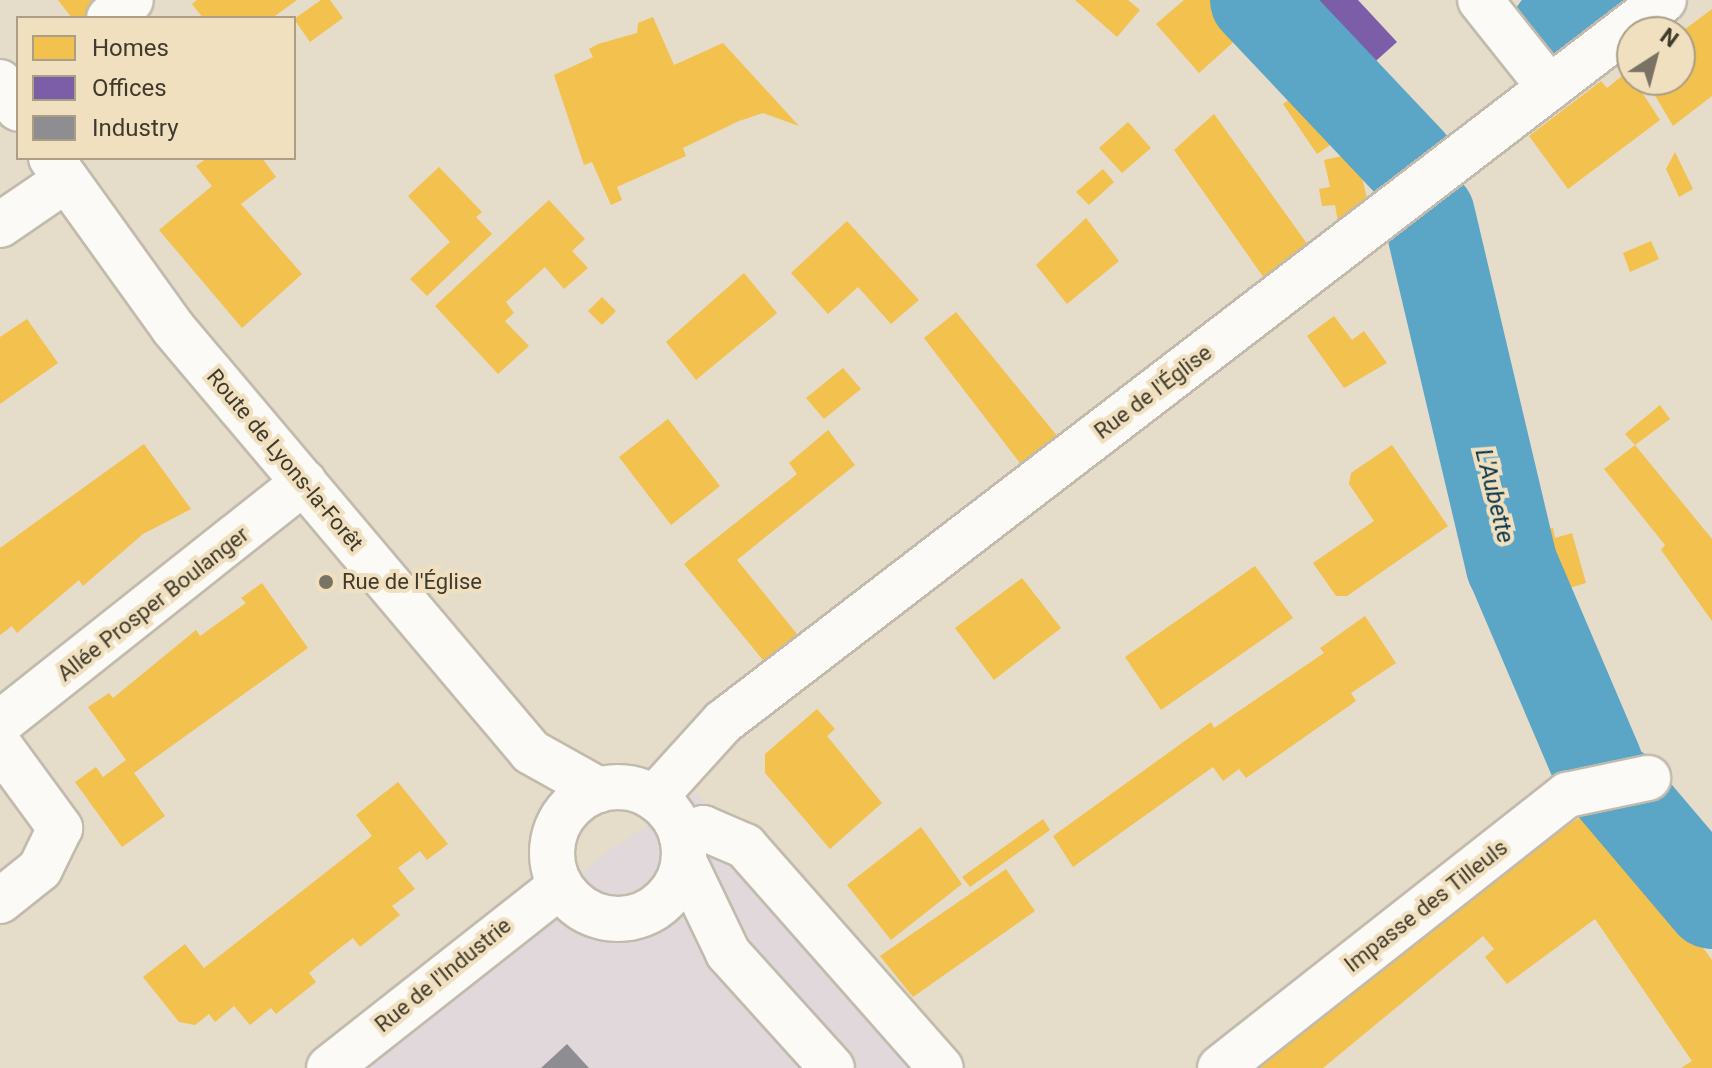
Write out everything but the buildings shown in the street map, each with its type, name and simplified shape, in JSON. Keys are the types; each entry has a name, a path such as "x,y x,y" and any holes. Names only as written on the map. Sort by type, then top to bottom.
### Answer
{"street":[{"path":"111,16 131,0"},
{"path":"1480,0 1550,88"},
{"name":"Rue de l'Église","path":"654,798 723,722 1664,0"},
{"path":"0,225 58,169"},
{"name":"Route de Lyons-la-Forêt","path":"58,169 144,292 531,752 562,817"},
{"name":"Allée Prosper Boulanger","path":"0,723 304,482"},
{"path":"0,746 60,828 40,869 0,901"},
{"name":"Route de Lyons-la-Forêt","path":"531,752 599,790"},
{"name":"Impasse des Tilleuls","path":"1220,1068 1567,795 1648,778"},
{"path":"728,953 644,914 596,916 560,886 552,851 562,817 599,790 637,789 654,798 683,849 728,953 832,1068"},
{"path":"644,914 663,902 683,849 703,828 745,846 941,1068"},
{"name":"Rue de l'Industrie","path":"329,1068 560,886"}],"shaded area":[{"path":"697,793 922,1068 359,1068 607,852"}],"waterway":[{"name":"L'Aubette","path":"1256,0 1409,162"},
{"path":"1548,42 1579,0"},
{"name":"L'Aubette","path":"1429,215 1512,565 1597,764"},
{"name":"L'Aubette","path":"1616,790 1712,903"}],"place":[{"name":"Rue de l'Église","path":"326,582"}]}
